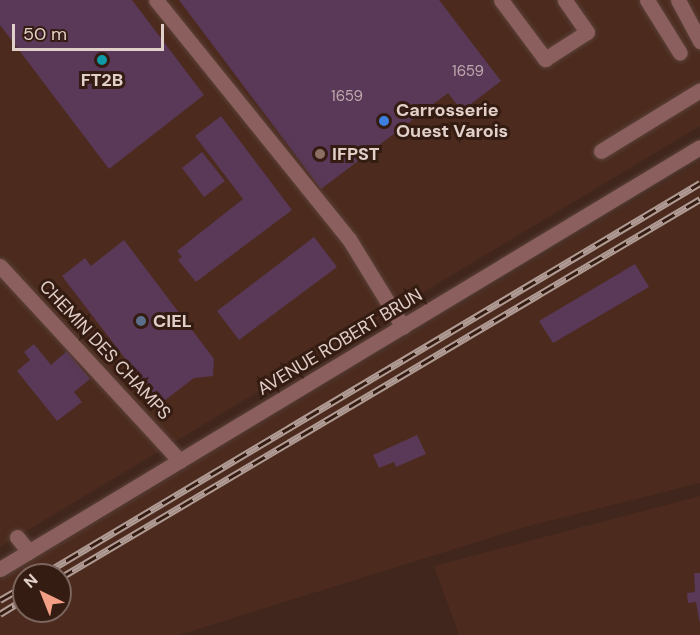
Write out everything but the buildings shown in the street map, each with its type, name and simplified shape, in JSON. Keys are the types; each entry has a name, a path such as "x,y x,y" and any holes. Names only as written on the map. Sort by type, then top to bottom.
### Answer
{"street":[{"path":"156,0 349,240 403,327"},
{"path":"501,0 545,59 587,32 565,0"},
{"path":"647,0 680,53"},
{"path":"678,0 700,41"},
{"path":"601,151 700,90"},
{"name":"AVENUE ROBERT BRUN","path":"0,568 700,147"},
{"name":"CHEMIN DES CHAMPS","path":"0,266 34,310 180,461"},
{"path":"17,537 29,552"}],"shaded area":[{"path":"0,0 700,0 700,126 0,547"},
{"path":"700,161 700,483 525,527 179,635 0,635 0,580 12,573 12,623 72,623 72,563 28,563"},
{"path":"700,496 700,635 459,635 434,566"}],"railway":[{"path":"62,563 700,183"},
{"path":"72,571 700,199"},
{"path":"0,600 12,593"},
{"path":"0,614 12,606"}],"place":[{"name":"FT2B","path":"102,60"},
{"name":"Carrosserie Ouest Varois","path":"384,121"},
{"name":"IFPST","path":"320,154"},
{"name":"CIEL","path":"141,321"}]}
